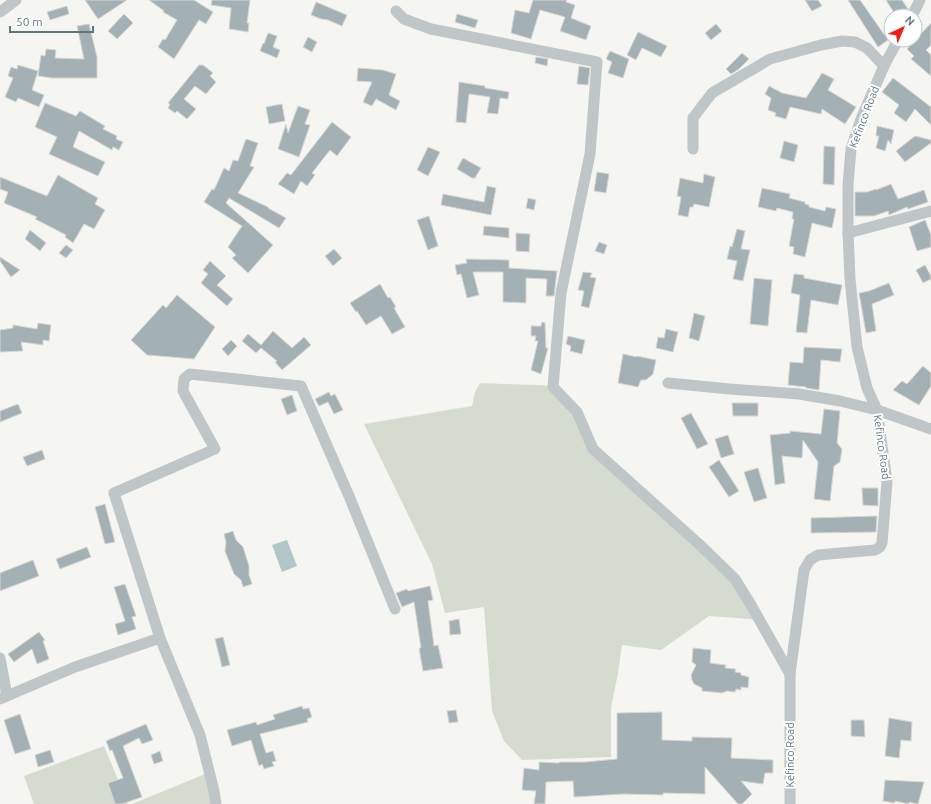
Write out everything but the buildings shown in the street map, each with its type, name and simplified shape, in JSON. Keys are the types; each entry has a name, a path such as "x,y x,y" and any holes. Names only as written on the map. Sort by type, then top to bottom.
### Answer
{"street":[{"path":"0,12 14,1"},
{"path":"396,11 404,18 432,29 597,62 590,154 561,293 553,387 577,412 593,449 700,545 734,579 751,605 790,674"},
{"path":"693,149 693,118 712,92 770,59 821,45 842,41 855,42 867,48 884,66"},
{"name":"Kefinco Road","path":"790,804 790,674 804,570 810,560 818,555 875,550 880,547 882,543 887,482 877,410 867,388 857,346 850,279 848,185 851,149 861,119 884,66 894,48"},
{"path":"848,233 931,211"},
{"path":"216,804 200,734 160,638 114,493 215,449 182,390 184,380 190,374 301,386 349,496 395,609"},
{"path":"668,383 799,394 840,401 877,410 930,427"},
{"path":"0,658 3,698 74,667 160,638"}],"shaded area":[{"path":"480,383 558,386 596,447 735,575 765,620 709,616 661,650 622,645 611,708 611,757 522,760 504,741 492,711 484,607 445,613 432,564 364,424 472,406 475,392"},
{"path":"287,540 297,566 282,572 272,545"},
{"path":"104,746 128,804 34,804 24,776"},
{"path":"210,772 216,804 132,804"}]}
